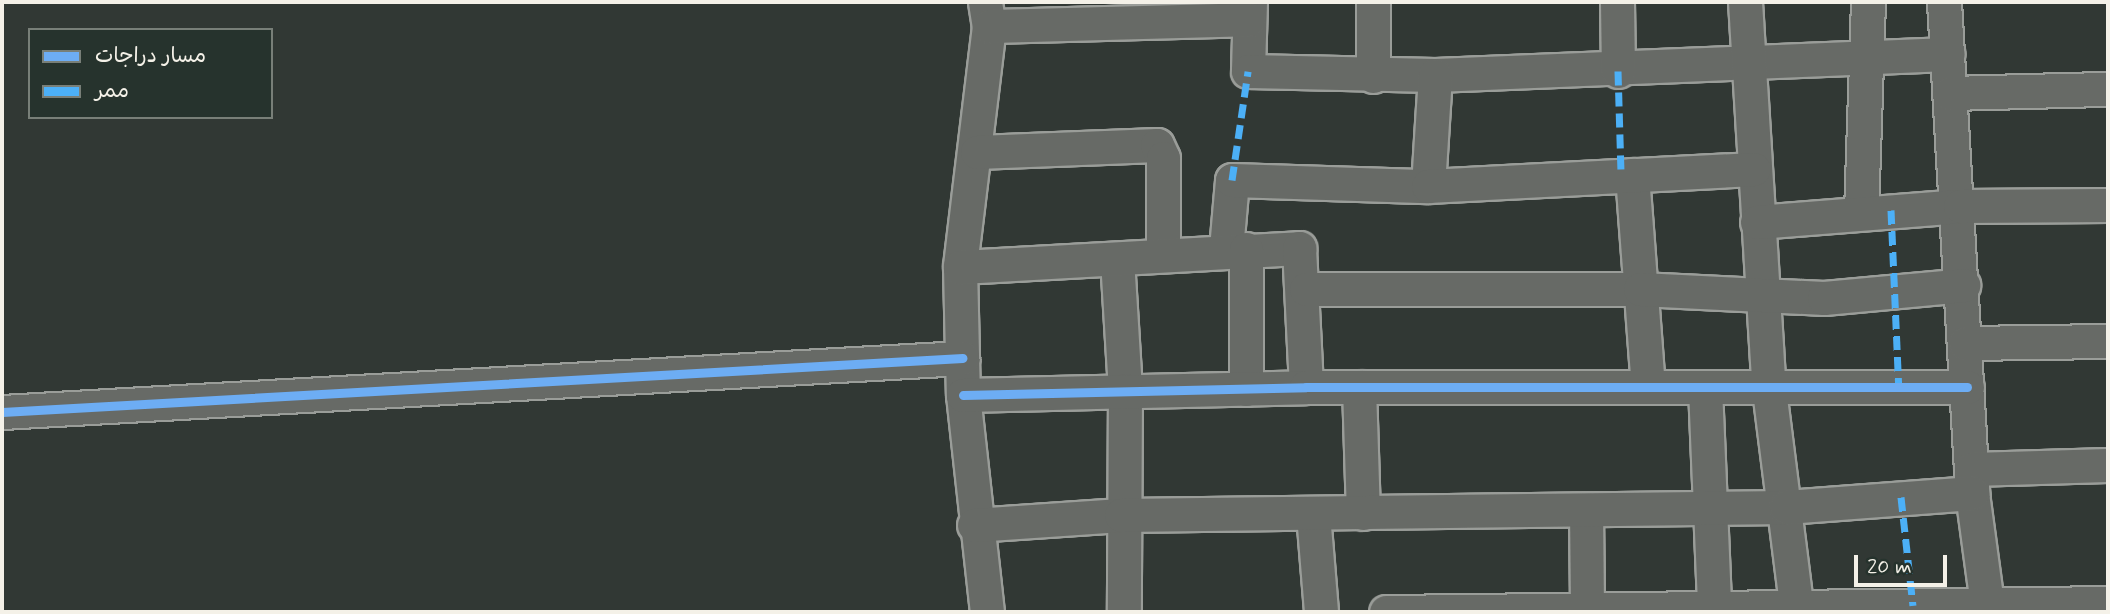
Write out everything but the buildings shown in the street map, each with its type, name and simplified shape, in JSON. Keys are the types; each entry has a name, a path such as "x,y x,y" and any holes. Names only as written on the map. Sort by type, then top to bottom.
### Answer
{"street":[{"path":"1373,2 1373,76"},
{"path":"1617,2 1618,71"},
{"path":"1745,2 1746,62 1769,390 1786,507 1796,603"},
{"path":"1861,213 1868,2"},
{"path":"1944,2 1960,206 1972,481 1987,608"},
{"path":"986,612 974,525 963,395 960,267 977,152 987,14 1250,10 1248,71 1373,76 1618,71 1746,62 1948,54"},
{"path":"1428,186 1435,75"},
{"path":"1950,93 2108,89"},
{"path":"977,152 1157,145 1163,158 1163,255"},
{"path":"1246,388 1232,180 1428,186 1754,169"},
{"path":"1633,175 1647,386"},
{"path":"1757,222 1960,206 2108,205"},
{"path":"960,267 1117,259 1236,249 1299,248 1306,289 1306,387"},
{"path":"1117,259 1125,390 1121,515 1124,612"},
{"path":"1306,289 1640,289 1824,298 1963,285"},
{"path":"1965,343 2108,341"},
{"path":"2,412 962,358"},
{"path":"963,395 1306,387 1647,386 1769,390 1967,387"},
{"path":"1359,387 1363,513"},
{"path":"1704,388 1707,508 1714,603"},
{"path":"974,525 1121,515 1786,507 2108,465"},
{"path":"1586,510 1587,605"},
{"path":"1313,514 1321,612"},
{"path":"1386,612 1714,603 1796,603 1856,609 1987,608 2108,603"}],"marked path":[{"path":"1232,180 1248,71"},
{"path":"1618,71 1621,175"},
{"path":"1891,210 1899,391"},
{"path":"1901,497 1913,605"}],"cycle path":[{"path":"2,412 962,358"},
{"path":"963,395 1306,387 1967,387"}]}
